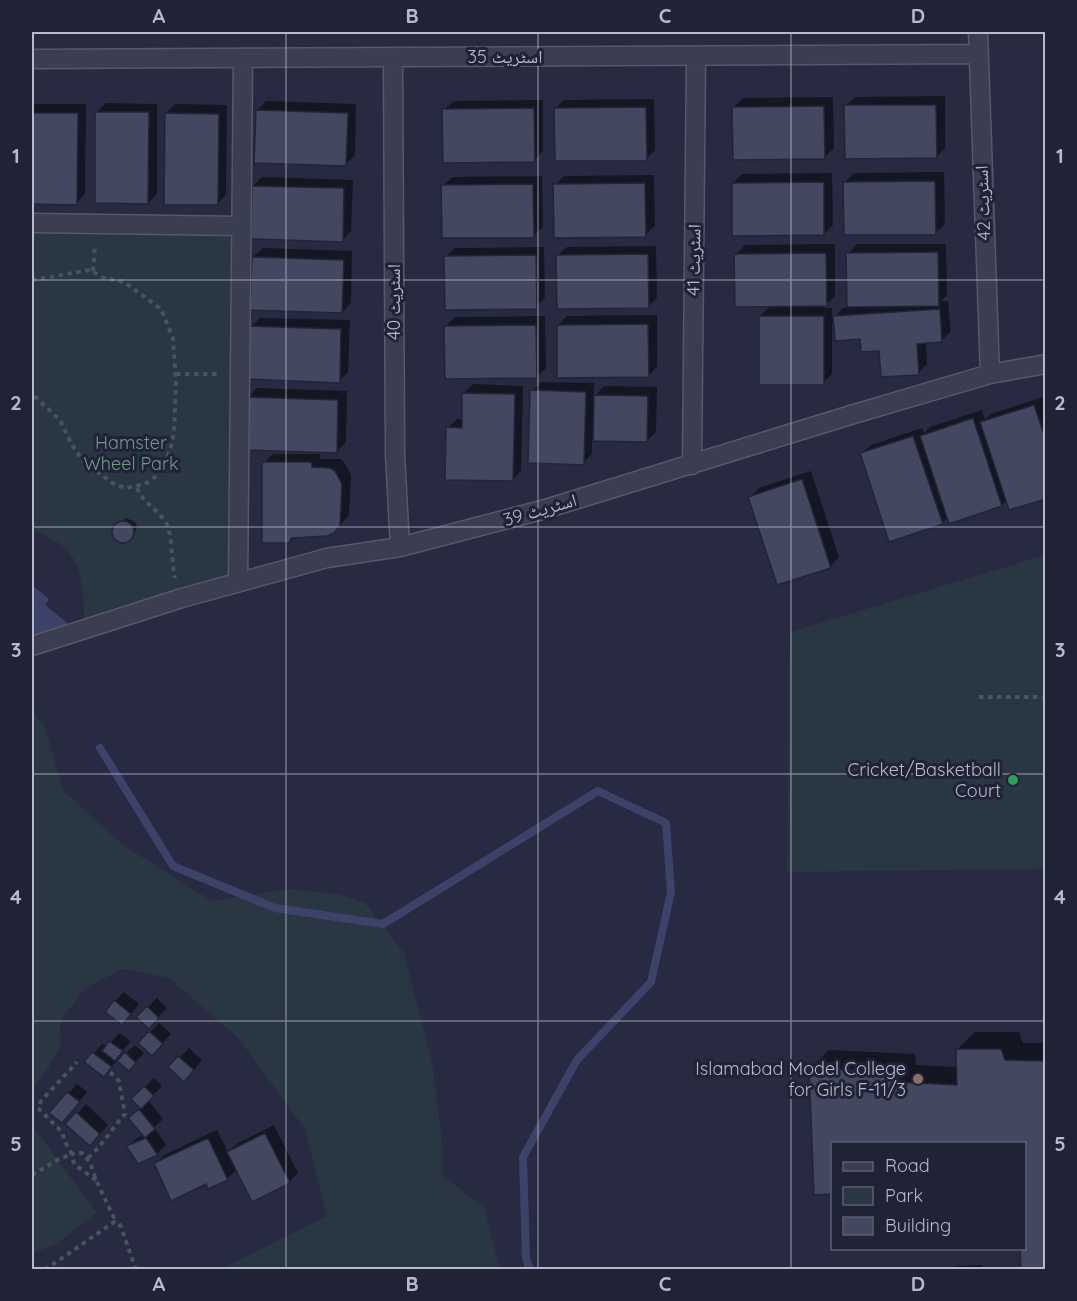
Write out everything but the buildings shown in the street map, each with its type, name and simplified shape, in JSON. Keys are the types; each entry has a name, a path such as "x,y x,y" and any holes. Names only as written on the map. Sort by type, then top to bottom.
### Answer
{"street":[{"name":"اسٹریٹ 42","path":"978,32 990,374"},
{"name":"اسٹریٹ 35","path":"32,59 978,54"},
{"name":"اسٹریٹ 41","path":"692,465 696,56"},
{"name":"اسٹریٹ 40","path":"393,57 395,454 400,547"},
{"path":"238,582 243,58"},
{"path":"32,223 242,226"},
{"name":"اسٹریٹ 39","path":"32,646 238,582 327,558 400,547 542,510 990,374 1046,364"}],"path":[{"path":"32,280 90,270 106,279 118,280 127,284 155,303 164,313 173,338 176,374 176,419 170,451 156,477 137,488 115,485 82,461 60,420 32,394"},
{"path":"176,374 240,373"},
{"path":"137,488 143,500 160,515 168,526 174,575 182,598"},
{"path":"979,697 1046,697"},
{"path":"77,1062 41,1101 38,1108 62,1132 75,1165 96,1180"},
{"path":"88,1158 102,1145 112,1127 125,1113 119,1081 109,1071"},
{"path":"32,1176 59,1159 72,1154 82,1153 88,1158 116,1222 121,1227 135,1269"},
{"path":"45,1269 116,1222"}],"green space":[{"name":"Hamster Wheel Park","path":"32,228 231,231 232,584 85,629 82,590 76,563 63,546 32,529"},
{"path":"1045,555 1045,869 787,872 790,632"},
{"path":"32,711 45,727 63,790 123,845 212,901 290,889 338,894 365,903 404,953 432,1062 443,1151 443,1176 484,1207 500,1269 221,1269 327,1216 305,1129 238,1038 169,978 123,969 85,988 60,1021 61,1044 49,1067 32,1091"},
{"path":"32,1125 97,1213 55,1245 32,1253"}],"water":[{"path":"32,594 78,632 43,642 32,633"}],"waterway":[{"path":"32,590 44,600"},
{"path":"100,748 173,866 275,908 383,924 598,791 666,823 671,892 651,982 577,1060 523,1157 526,1258 530,1270"}],"place":[{"name":"Cricket/Basketball Court","path":"1013,780"},
{"name":"Islamabad Model College for Girls F-11/3","path":"918,1079"}]}
